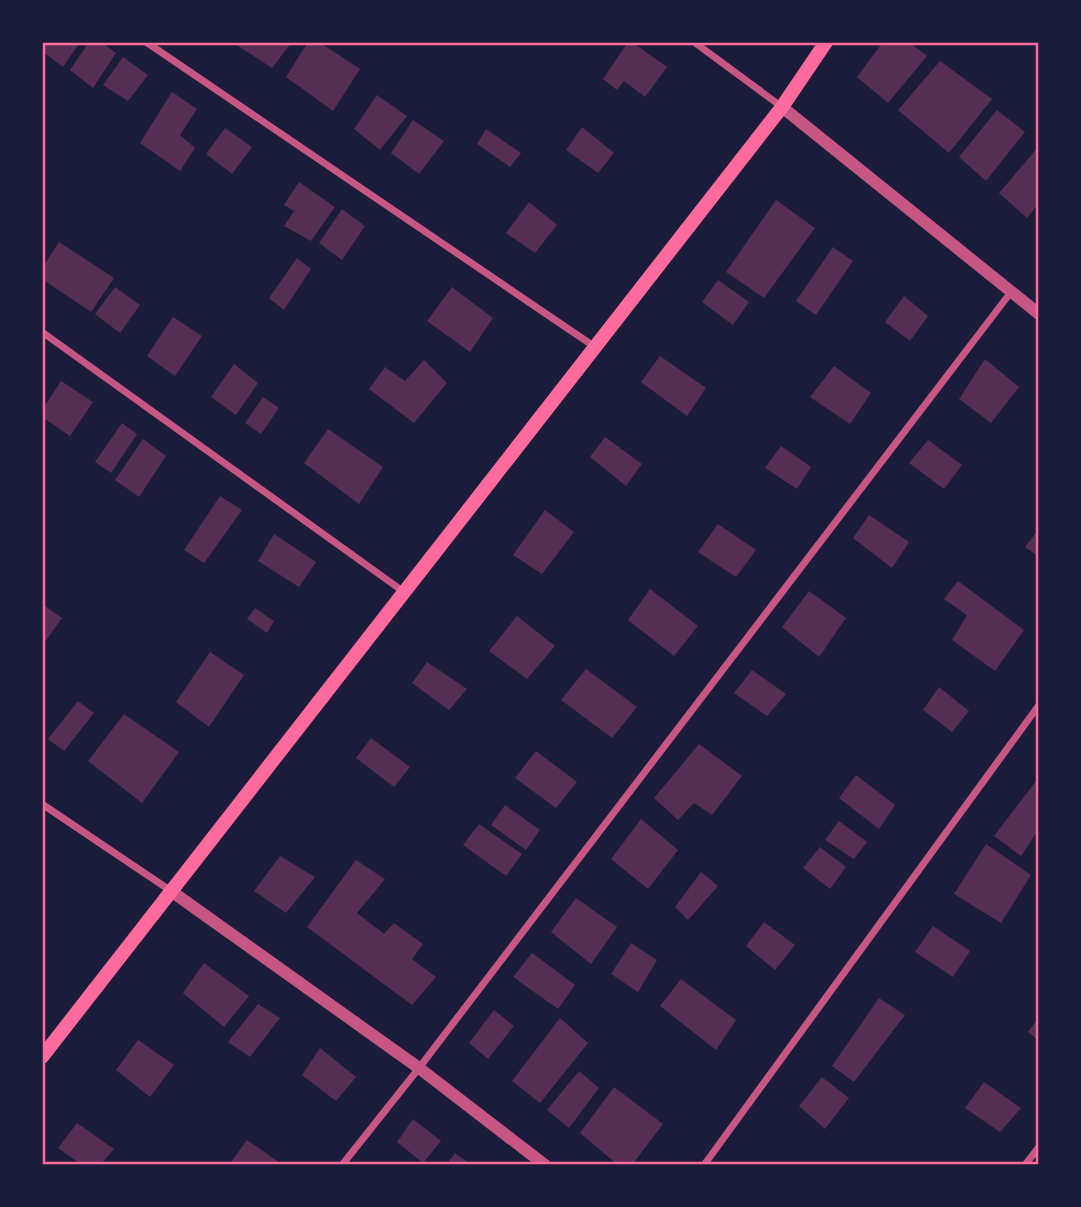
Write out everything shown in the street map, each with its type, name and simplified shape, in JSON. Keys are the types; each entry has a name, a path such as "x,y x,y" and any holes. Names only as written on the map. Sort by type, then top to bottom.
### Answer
{"main road":[{"path":"42,1057 782,107 826,42"}],"street":[{"path":"146,42 595,347"},
{"path":"694,42 782,107 1039,314"},
{"path":"342,1165 419,1068 1011,292"},
{"path":"42,332 404,592"},
{"path":"704,1165 1039,705"},
{"path":"42,804 171,891 419,1068 545,1165"},
{"path":"1025,1165 1039,1147"}],"building":[{"path":"42,42 80,42 63,67 42,51"},
{"path":"89,42 101,42 116,53 93,88 70,70"},
{"path":"232,42 292,42 272,68"},
{"path":"308,42 319,42 360,69 333,111 286,77"},
{"path":"628,42 632,42 667,67 645,97 624,81 617,90 603,79"},
{"path":"883,42 909,42 927,56 888,103 857,77"},
{"path":"123,57 148,75 128,101 103,85"},
{"path":"940,61 992,99 949,153 898,110"},
{"path":"172,92 197,109 180,135 195,148 180,171 140,143"},
{"path":"377,95 407,116 380,150 354,129"},
{"path":"997,110 1025,132 986,181 959,157"},
{"path":"413,120 444,141 419,174 391,153"},
{"path":"582,127 614,153 598,173 566,150"},
{"path":"225,128 252,147 232,174 206,154"},
{"path":"486,129 521,153 510,167 477,144"},
{"path":"1039,146 1039,203 1027,218 999,193"},
{"path":"299,182 335,207 311,241 284,226 294,211 284,205"},
{"path":"776,200 815,228 764,298 726,272"},
{"path":"529,202 557,225 535,253 506,233"},
{"path":"342,209 365,226 342,260 319,243"},
{"path":"59,242 114,278 91,312 42,279 42,268"},
{"path":"833,247 853,261 816,315 796,301"},
{"path":"297,258 311,269 284,310 269,298"},
{"path":"718,280 749,302 733,325 702,302"},
{"path":"115,287 140,305 120,333 95,314"},
{"path":"452,287 493,318 470,352 427,321"},
{"path":"904,296 928,316 910,341 885,322"},
{"path":"173,317 202,336 175,376 147,356"},
{"path":"660,356 706,388 687,416 641,382"},
{"path":"985,359 1019,387 991,423 959,399"},
{"path":"424,360 447,383 414,423 369,389 385,367 405,381"},
{"path":"234,364 258,383 236,415 211,397"},
{"path":"834,366 871,393 850,424 810,397"},
{"path":"61,381 93,402 70,436 42,417 42,410"},
{"path":"263,397 279,408 261,434 245,423"},
{"path":"122,423 137,434 111,473 95,462"},
{"path":"328,429 383,467 359,504 304,463"},
{"path":"605,437 642,464 626,486 590,457"},
{"path":"143,439 166,456 139,497 115,480"},
{"path":"928,440 962,465 944,489 909,463"},
{"path":"781,446 811,467 797,489 765,468"},
{"path":"220,496 242,510 204,563 184,550"},
{"path":"545,510 574,532 542,574 513,555"},
{"path":"869,515 909,542 892,568 853,538"},
{"path":"718,524 756,550 736,577 698,552"},
{"path":"1039,529 1039,557 1025,547"},
{"path":"274,534 316,562 299,587 258,561"},
{"path":"958,581 1024,630 995,671 952,640 967,615 944,599"},
{"path":"650,589 698,626 674,656 628,620"},
{"path":"809,591 846,618 819,657 782,627"},
{"path":"42,604 62,618 42,646"},
{"path":"255,608 274,621 267,633 247,619"},
{"path":"517,616 555,646 527,679 489,651"},
{"path":"210,652 244,675 209,727 176,702"},
{"path":"427,662 467,689 449,710 412,683"},
{"path":"586,669 637,707 612,738 561,700"},
{"path":"752,670 786,694 767,716 734,693"},
{"path":"939,687 969,711 952,732 923,710"},
{"path":"78,701 94,713 64,751 48,739"},
{"path":"124,714 179,752 142,803 88,761"},
{"path":"371,738 410,767 394,787 356,758"},
{"path":"699,744 742,776 712,815 694,803 678,820 654,798"},
{"path":"536,751 577,782 556,808 515,778"},
{"path":"856,775 895,805 879,829 839,798"},
{"path":"1039,777 1039,829 1021,856 994,836"},
{"path":"505,805 540,830 526,850 491,825"},
{"path":"641,819 678,850 648,889 611,859"},
{"path":"839,821 867,842 854,859 825,840"},
{"path":"479,824 522,854 506,876 463,845"},
{"path":"986,844 1031,875 1001,923 954,894"},
{"path":"820,847 846,867 830,889 803,868"},
{"path":"280,856 315,877 286,913 254,891"},
{"path":"356,860 385,879 357,913 384,934 394,923 423,944 412,959 436,977 412,1005 307,927"},
{"path":"701,872 718,886 688,920 675,907"},
{"path":"576,898 617,927 591,964 551,932"},
{"path":"764,922 795,945 775,970 746,946"},
{"path":"933,926 970,951 953,977 915,952"},
{"path":"631,943 657,960 638,992 611,974"},
{"path":"532,953 575,985 558,1009 513,977"},
{"path":"204,963 249,996 224,1027 183,993"},
{"path":"681,979 736,1020 716,1050 660,1006"},
{"path":"879,998 905,1015 854,1082 832,1066"},
{"path":"258,1004 280,1018 250,1057 228,1042"},
{"path":"494,1010 514,1026 488,1059 469,1043"},
{"path":"1039,1017 1039,1041 1028,1032"},
{"path":"560,1018 588,1043 540,1103 512,1081"},
{"path":"138,1040 174,1065 150,1097 116,1070"},
{"path":"320,1048 356,1077 336,1101 302,1075"},
{"path":"579,1071 599,1088 569,1128 547,1110"},
{"path":"822,1077 849,1098 825,1129 799,1106"},
{"path":"984,1082 1021,1108 1000,1132 965,1108"},
{"path":"614,1087 663,1124 632,1165 618,1165 580,1133"},
{"path":"413,1119 441,1141 423,1163 397,1142"},
{"path":"77,1123 114,1149 100,1165 82,1165 58,1148"},
{"path":"247,1140 283,1165 235,1165 231,1162"},
{"path":"455,1153 471,1165 446,1165"}]}
